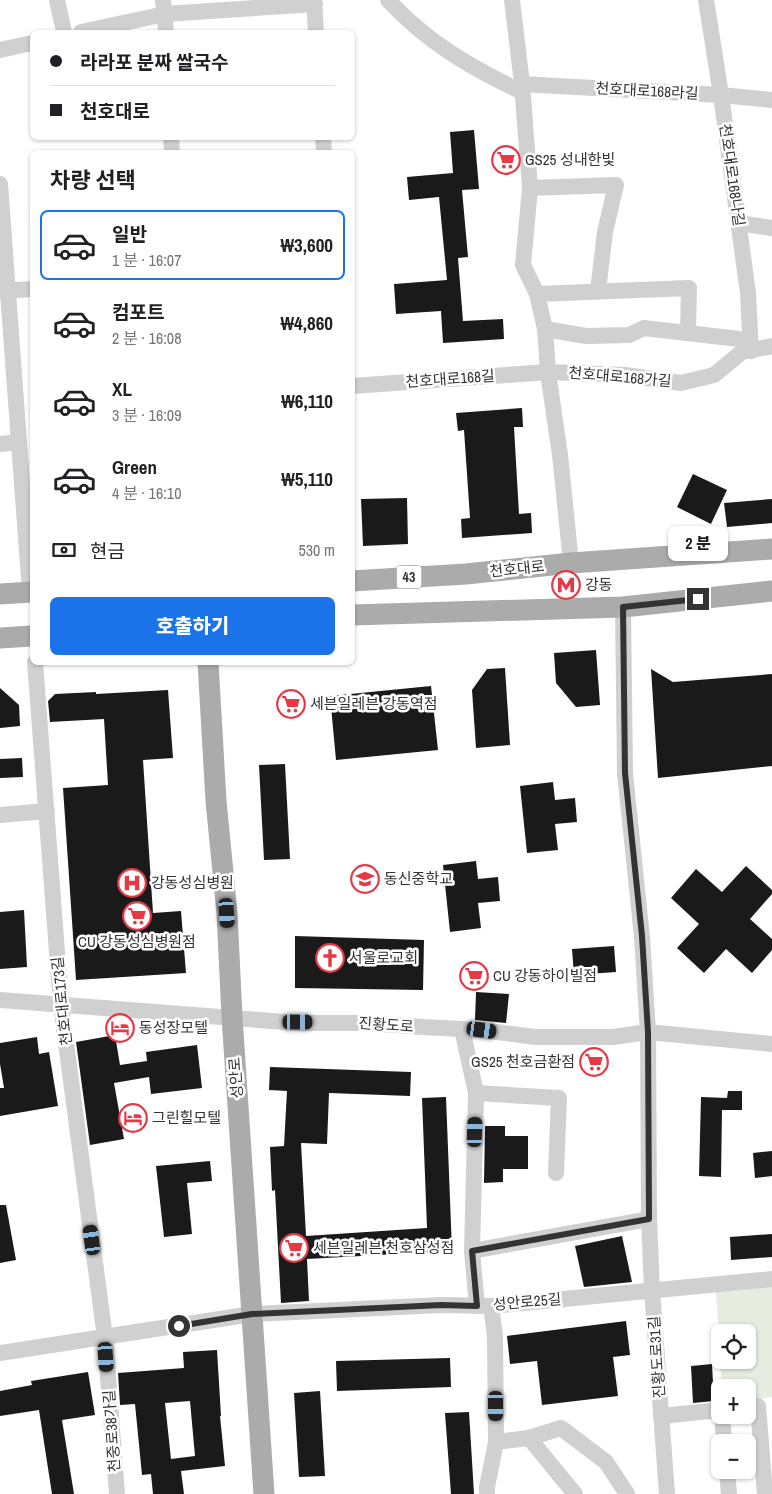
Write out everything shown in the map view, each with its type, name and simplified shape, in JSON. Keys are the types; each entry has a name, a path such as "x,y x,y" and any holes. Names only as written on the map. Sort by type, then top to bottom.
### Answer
{"main road":[{"name":"천호대로","path":"355,581 466,574 571,563 772,549"},
{"path":"355,615 623,607 772,591"},
{"path":"0,594 30,592"},
{"path":"0,638 30,637"},
{"name":"성안로","path":"208,665 216,801 228,922 232,1017 264,1494"}],"street":[{"path":"57,0 64,30"},
{"path":"388,0 401,14 437,44 478,70 522,88"},
{"path":"512,0 522,88 530,188 523,265 536,294 545,329 548,372 560,455 571,563"},
{"name":"천호대로168나길","path":"706,0 748,293 751,351"},
{"path":"88,30 164,7 314,2 316,30"},
{"path":"164,7 166,30"},
{"path":"0,50 30,43"},
{"name":"천호대로168라길","path":"522,88 721,95 772,100"},
{"path":"0,184 3,291 19,442 30,580"},
{"path":"530,188 616,185 605,232 598,292"},
{"path":"739,223 772,228"},
{"path":"536,294 689,288 688,333"},
{"path":"3,291 30,289"},
{"path":"545,329 586,336 628,335 644,328 738,339 751,351"},
{"name":"천호대로168가길","path":"548,372 625,375 681,382 714,375 742,352 772,346"},
{"name":"천호대로168길","path":"355,386 548,372"},
{"path":"0,444 19,442"},
{"name":"진황도로31길","path":"623,607 625,773 642,936 648,1032 649,1219 652,1290 667,1494"},
{"name":"천호대로173길","path":"34,665 61,1004 105,1338"},
{"path":"0,815 47,811"},
{"name":"진황도로","path":"0,1000 298,1022 367,1023 482,1030 535,1037 613,1037 648,1032 772,1044"},
{"path":"462,1029 476,1093 472,1251 484,1306 495,1336 496,1442 487,1487 488,1494"},
{"path":"476,1093 559,1098 556,1173"},
{"path":"472,1251 649,1219"},
{"name":"성안로25길","path":"0,1353 252,1314 441,1305 484,1306 772,1279"},
{"name":"천중로38가길","path":"105,1338 117,1494"},
{"path":"759,1406 765,1494"},
{"path":"661,1416 711,1411"},
{"path":"496,1442 529,1438 561,1428 606,1462 627,1494"},
{"path":"529,1438 575,1494"},
{"path":"727,1479 728,1494"}],"shaded area":[{"path":"772,1285 772,1397 756,1399 756,1379 721,1379 721,1369 756,1369 756,1324 718,1324 716,1291"}],"building":[{"path":"474,130 479,189 462,190 468,257 458,258 463,321 503,319 504,339 443,343 441,311 396,314 394,284 447,280 439,197 409,200 407,177 453,173 450,132"},
{"path":"522,408 523,427 514,427 519,514 531,513 532,533 462,538 461,519 470,518 464,430 458,431 456,413"},
{"path":"693,474 727,490 711,524 677,507"},
{"path":"407,498 408,544 363,546 361,499"},
{"path":"772,499 772,523 727,527 724,503"},
{"path":"596,650 600,705 576,707 556,683 554,653"},
{"path":"505,668 510,745 476,748 472,690 487,669"},
{"path":"651,669 673,682 772,674 772,766 658,778"},
{"path":"431,686 438,750 336,760 330,696"},
{"path":"0,688 19,705 20,726 0,728"},
{"name":"강동성심병원","path":"168,690 173,758 143,760 153,913 181,911 186,973 76,980 63,788 108,785 104,719 50,722 48,701 55,694"},
{"path":"22,758 23,777 0,778 0,759"},
{"path":"285,764 290,859 264,860 259,765"},
{"path":"553,782 555,800 575,798 577,822 555,824 558,850 527,853 520,786"},
{"path":"476,861 478,879 498,877 500,901 478,903 481,928 450,932 443,865"},
{"path":"746,866 772,890 772,894 750,919 772,939 772,950 752,973 726,949 704,973 677,948 699,924 671,898 696,869 722,892"},
{"path":"24,910 27,967 0,969 0,912"},
{"path":"295,936 424,940 423,990 295,988"},
{"path":"614,946 616,972 574,975 572,949"},
{"path":"476,992 509,994 506,1023 475,1020"},
{"path":"115,1035 120,1065 147,1061 146,1052 197,1045 202,1088 151,1094 149,1077 114,1083 124,1139 90,1145 76,1042"},
{"path":"37,1037 39,1054 49,1052 58,1106 0,1116 0,1088 4,1088 0,1064 0,1043"},
{"path":"270,1067 411,1072 410,1096 329,1093 327,1144 301,1143 306,1236 427,1228 422,1098 446,1097 452,1251 307,1259 309,1301 281,1303 275,1190 272,1191 270,1147 284,1146 287,1091 269,1090"},
{"path":"728,1091 742,1091 742,1110 722,1110 721,1177 699,1176 701,1097 727,1098"},
{"path":"485,1126 505,1126 505,1136 528,1136 528,1169 503,1169 503,1182 484,1183"},
{"path":"772,1151 772,1176 755,1178 753,1153"},
{"path":"210,1161 212,1181 187,1183 192,1234 164,1237 156,1166"},
{"path":"0,1205 6,1205 16,1260 0,1263"},
{"path":"772,1234 772,1257 731,1260 730,1237"},
{"path":"622,1236 632,1282 584,1287 575,1246"},
{"path":"626,1321 630,1355 613,1357 618,1396 542,1405 537,1361 510,1364 507,1336"},
{"path":"217,1350 220,1416 225,1466 181,1471 184,1494 153,1494 151,1474 142,1475 135,1404 120,1405 118,1373 184,1368 183,1352","holes":["190,1401 195,1456 171,1459 165,1403"]},
{"path":"450,1358 451,1387 337,1391 336,1361"},
{"path":"711,1364 713,1379 711,1379 711,1401 693,1403 691,1366"},
{"path":"88,1372 95,1415 62,1420 74,1494 52,1494 39,1410 0,1416 0,1391 32,1385 31,1381"},
{"path":"320,1391 325,1476 299,1477 294,1393"},
{"path":"469,1412 474,1494 451,1494 445,1413"}],"place":[{"name":"GS25 성내한빛","path":"506,160"},
{"name":"강동","path":"566,585"},
{"name":"세븐일레븐 강동역점","path":"291,704"},
{"name":"동신중학교","path":"365,879"},
{"name":"강동성심병원","path":"132,883"},
{"name":"CU 강동성심병원점","path":"137,916"},
{"name":"서울로교회","path":"330,958"},
{"name":"CU 강동하이빌점","path":"474,976"},
{"name":"동성장모텔","path":"120,1028"},
{"name":"GS25 천호금환점","path":"594,1062"},
{"name":"그린힐모텔","path":"133,1118"},
{"name":"세븐일레븐 천호삼성점","path":"294,1248"}],"route":[{"path":"179,1326 252,1314 441,1305 477,1306 472,1251 649,1219 648,1032 642,936 625,773 623,607 698,599"}]}
